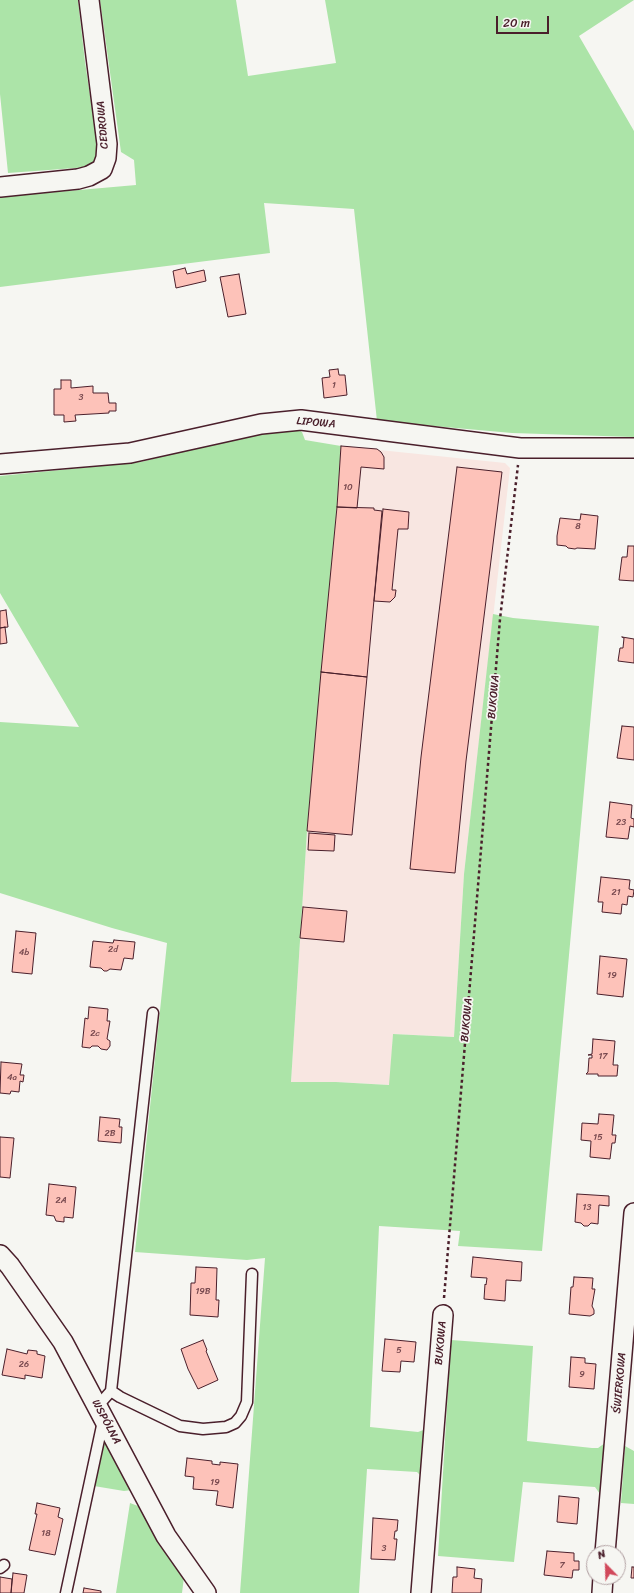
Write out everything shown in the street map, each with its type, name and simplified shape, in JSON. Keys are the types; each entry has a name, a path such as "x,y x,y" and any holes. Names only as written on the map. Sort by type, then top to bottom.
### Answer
{"street":[{"name":"CEDROWA","path":"0,187 78,179 89,176 102,169 106,158 107,144 89,0"},
{"name":"LIPOWA","path":"0,464 130,453 261,424 301,420 520,448 634,448"},
{"name":"ŚWIERKOWA","path":"606,1545 634,1212"},
{"name":"WSPÓLNA","path":"0,1255 10,1266 63,1342 166,1536 206,1593"},
{"name":"BUKOWA","path":"421,1593 443,1315"}],"lane":[{"path":"66,1593 99,1411 103,1400 112,1391 153,1013"},
{"path":"112,1391 120,1397 180,1426 203,1429 226,1427 234,1423 241,1416 247,1402 252,1274"}],"path":[{"name":"BUKOWA","path":"443,1315 500,619 520,448"}],"shaded area":[{"path":"341,446 505,463 510,468 464,874 454,1037 393,1034 390,1085 336,1082 291,1082 307,831 337,507"}],"green space":[{"path":"0,0 78,0 85,62 99,155 89,167 8,173 0,94"},
{"path":"100,0 236,0 248,76 336,63 325,0 634,0 579,36 634,131 634,437 512,433 377,421 354,209 264,203 270,253 0,287 0,197 136,185 134,160 121,152"},
{"path":"298,429 302,432 305,440 341,446 337,507 307,831 291,1082 336,1082 389,1085 393,1034 454,1037 464,874 493,614 513,618 599,626 542,1251 458,1246 460,1231 379,1226 370,1427 418,1432 426,1429 423,1478 417,1472 367,1469 359,1593 240,1593 265,1258 247,1260 135,1252 167,943 112,928 0,893 0,722 79,727 0,593 0,476 141,462 253,433"},
{"path":"451,1340 533,1346 527,1441 592,1448 598,1448 605,1443 604,1488 600,1494 595,1487 523,1482 514,1562 438,1556"},
{"path":"103,1438 132,1490 124,1491 94,1486"},
{"path":"625,1446 634,1451 634,1504 621,1503"},
{"path":"130,1503 138,1506 184,1577 182,1593 116,1593"}],"building":[{"path":"185,268 187,274 204,270 206,281 176,288 173,271"},
{"path":"239,274 246,314 228,317 220,277"},
{"path":"338,369 339,375 345,375 347,395 324,398 322,378 330,377 329,370"},
{"path":"61,380 71,380 71,388 93,386 93,393 108,393 109,403 116,403 116,411 109,411 109,413 75,415 76,421 64,422 64,415 54,415 54,389 61,389"},
{"path":"341,446 377,449 384,457 384,469 361,467 357,508 337,507"},
{"path":"457,467 502,472 466,761 455,873 410,869 421,757"},
{"path":"337,507 374,508 374,510 382,511 367,677 321,672"},
{"path":"383,509 409,512 408,529 398,529 392,590 396,590 395,597 390,602 374,601"},
{"path":"581,514 598,516 595,549 575,549 557,545 560,518 580,520"},
{"path":"628,546 634,546 634,581 619,580 622,557 627,557"},
{"path":"6,610 8,627 0,628 0,611"},
{"path":"5,627 7,643 0,644 0,628"},
{"path":"622,637 634,639 634,663 618,661 620,648 623,648 624,638"},
{"path":"321,672 367,677 352,835 307,831"},
{"path":"622,726 634,727 634,760 617,758"},
{"path":"610,802 632,805 631,818 634,819 634,827 630,826 628,839 606,837"},
{"path":"309,833 335,835 334,851 308,850"},
{"path":"601,877 630,880 629,889 634,890 633,897 628,896 627,905 622,904 621,914 602,912 603,902 598,902"},
{"path":"303,907 347,911 344,942 300,938"},
{"path":"16,931 36,933 32,974 12,972"},
{"path":"114,940 135,942 133,959 124,958 121,970 110,969 104,971 101,968 90,967 93,941 113,943"},
{"path":"600,956 627,959 623,997 597,994"},
{"path":"89,1007 108,1009 107,1021 110,1021 107,1039 110,1041 110,1046 107,1050 101,1049 98,1046 92,1046 90,1048 82,1047 85,1018 88,1019"},
{"path":"593,1039 615,1041 613,1065 618,1065 617,1076 598,1076 598,1074 586,1074 588,1072 589,1058 592,1058 592,1055 588,1055 592,1054"},
{"path":"1,1062 22,1064 20,1075 24,1075 23,1082 20,1081 19,1092 11,1091 10,1094 0,1093"},
{"path":"599,1114 614,1115 612,1135 616,1135 615,1143 612,1143 610,1159 590,1157 591,1141 581,1140 582,1123 598,1124"},
{"path":"100,1117 120,1119 119,1127 122,1127 121,1143 98,1141"},
{"path":"0,1137 14,1138 10,1178 0,1177"},
{"path":"49,1184 76,1187 73,1218 64,1217 64,1222 56,1221 54,1216 46,1215"},
{"path":"577,1194 609,1196 609,1206 599,1205 598,1224 591,1223 588,1226 584,1226 581,1223 575,1222"},
{"path":"473,1257 522,1262 521,1281 506,1280 505,1301 484,1299 487,1278 471,1277"},
{"path":"196,1267 217,1268 216,1300 219,1300 218,1317 190,1315 191,1283 195,1283"},
{"path":"574,1277 593,1278 592,1289 595,1289 592,1306 594,1314 590,1316 569,1314 571,1287 573,1287"},
{"path":"385,1339 416,1342 414,1362 401,1361 400,1372 382,1371"},
{"path":"203,1340 218,1380 198,1389 188,1369 181,1349"},
{"path":"7,1349 27,1354 28,1350 37,1351 37,1354 45,1356 42,1378 25,1375 25,1379 2,1375"},
{"path":"571,1357 585,1358 585,1363 596,1364 594,1389 569,1387"},
{"path":"187,1458 212,1461 212,1464 220,1465 220,1462 238,1464 233,1508 216,1505 218,1491 193,1489 194,1477 185,1476"},
{"path":"559,1496 579,1498 577,1524 557,1522"},
{"path":"37,1503 60,1508 58,1517 63,1519 55,1555 29,1550 37,1514 35,1514"},
{"path":"373,1518 398,1520 397,1531 395,1531 394,1539 397,1539 395,1560 371,1559"},
{"path":"547,1551 574,1553 574,1561 579,1561 579,1570 573,1570 572,1578 544,1575"},
{"path":"457,1567 475,1569 474,1578 482,1579 481,1593 452,1593 453,1577 457,1577"},
{"path":"632,1567 634,1567 634,1578 631,1578"},
{"path":"13,1573 27,1575 24,1593 11,1593"},
{"path":"0,1577 12,1579 11,1593 0,1593"},
{"path":"84,1588 101,1591 101,1593 83,1593"}]}
